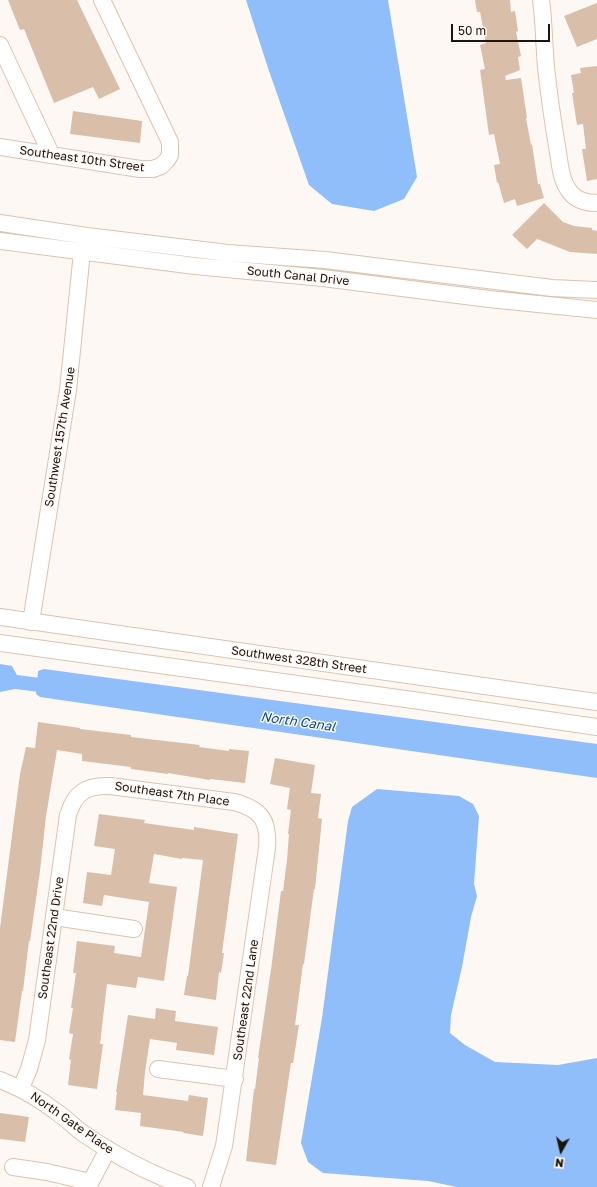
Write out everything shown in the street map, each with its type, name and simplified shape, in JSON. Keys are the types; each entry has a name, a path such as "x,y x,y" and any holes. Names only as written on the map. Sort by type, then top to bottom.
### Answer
{"street":[{"name":"Southeast 10th Street","path":"0,147 140,169 153,170 161,166 167,160 170,155 170,142 102,0"},
{"path":"541,0 544,17 546,65 552,118 563,181 576,198 589,203 597,204"},
{"path":"0,45 51,154"},
{"name":"South Canal Drive","path":"0,223 87,236 228,253 325,260 552,288 597,290"},
{"name":"South Canal Drive","path":"0,241 195,266 323,278 489,299 597,310"},
{"name":"Southwest 157th Avenue","path":"31,622 68,390 82,252"},
{"name":"Southwest 328th Street","path":"0,617 597,702"},
{"name":"Southwest 328th Street","path":"0,643 597,727"},
{"name":"Southeast 7th Place","path":"84,790 103,786 117,786 234,802 247,806 259,813"},
{"name":"Southeast 22nd Drive","path":"21,1088 29,1070 37,1040 68,815 73,802 84,790"},
{"name":"Southeast 22nd Lane","path":"211,1187 224,1146 235,1079 267,848 268,833 259,813"},
{"path":"54,918 134,928"},
{"path":"158,1069 235,1079"},
{"name":"North Gate Place","path":"0,1080 21,1088 39,1099 59,1113 82,1133 108,1149 149,1172 187,1187"},
{"path":"13,1166 47,1172 89,1185 108,1149"}],"water":[{"path":"246,0 388,0 417,177 404,199 374,211 332,204 309,185"},
{"path":"0,664 12,666 18,677 15,689 0,692"},
{"name":"North Canal","path":"44,669 597,744 597,778 40,697 36,694 38,671"},
{"path":"377,789 459,796 473,804 479,816 474,884 477,896 471,917 451,1015 450,1033 465,1045 495,1062 558,1065 597,1058 597,1187 457,1187 428,1181 323,1173 308,1162 301,1143 322,1018 348,821 352,807"}],"building":[{"path":"8,0 77,0 120,89 99,99 93,87 54,103 24,29 20,30"},
{"path":"475,0 510,0 511,12 515,11 518,31 516,32 521,56 518,57 520,70 505,76 506,80 521,78 526,118 531,145 532,144 538,184 540,184 544,198 517,206 515,199 504,203 498,182 497,183 494,165 500,164 494,134 489,135 480,70 485,69 480,45 486,43 480,12 477,12"},
{"path":"597,3 597,39 577,47 564,16"},
{"path":"597,66 597,179 587,181 582,149 586,149 583,124 577,125 571,75 581,73 580,68"},
{"path":"73,111 142,121 140,143 70,134"},
{"path":"544,203 563,222 574,226 592,228 592,230 597,231 597,254 570,252 537,239 527,249 512,235"},
{"path":"38,722 131,735 131,737 200,745 199,747 229,751 229,749 249,751 245,783 210,780 131,769 131,767 82,761 82,754 57,750 46,816 40,871 15,1042 0,1040 0,928 20,774 26,747 35,748"},
{"path":"275,758 315,765 311,793 321,794 318,818 322,819 315,889 295,1025 299,1025 293,1063 291,1063 276,1165 246,1161 258,1058 281,891 283,891 287,860 291,810 287,809 290,788 270,784"},
{"path":"99,814 145,820 144,823 194,830 194,827 238,834 222,953 224,953 221,973 219,972 216,1000 184,995 188,976 203,860 182,859 154,854 149,883 177,887 164,981 138,977 136,988 107,984 100,1044 103,1044 97,1089 68,1085 71,1060 69,1059 73,1034 69,1033 73,1008 71,1008 76,973 73,973 77,941 115,946 114,953 141,957 149,902 104,895 102,906 83,903 87,872 111,875 115,849 94,846"},
{"path":"156,1008 176,1011 175,1021 218,1027 214,1055 176,1050 177,1043 150,1039 145,1072 143,1095 188,1101 189,1095 208,1098 203,1136 140,1126 141,1113 115,1110 116,1092 128,1015 155,1019"},
{"path":"0,1113 29,1117 25,1142 0,1139"}],"waterway":[{"name":"North Canal","path":"0,680 56,687"}]}
